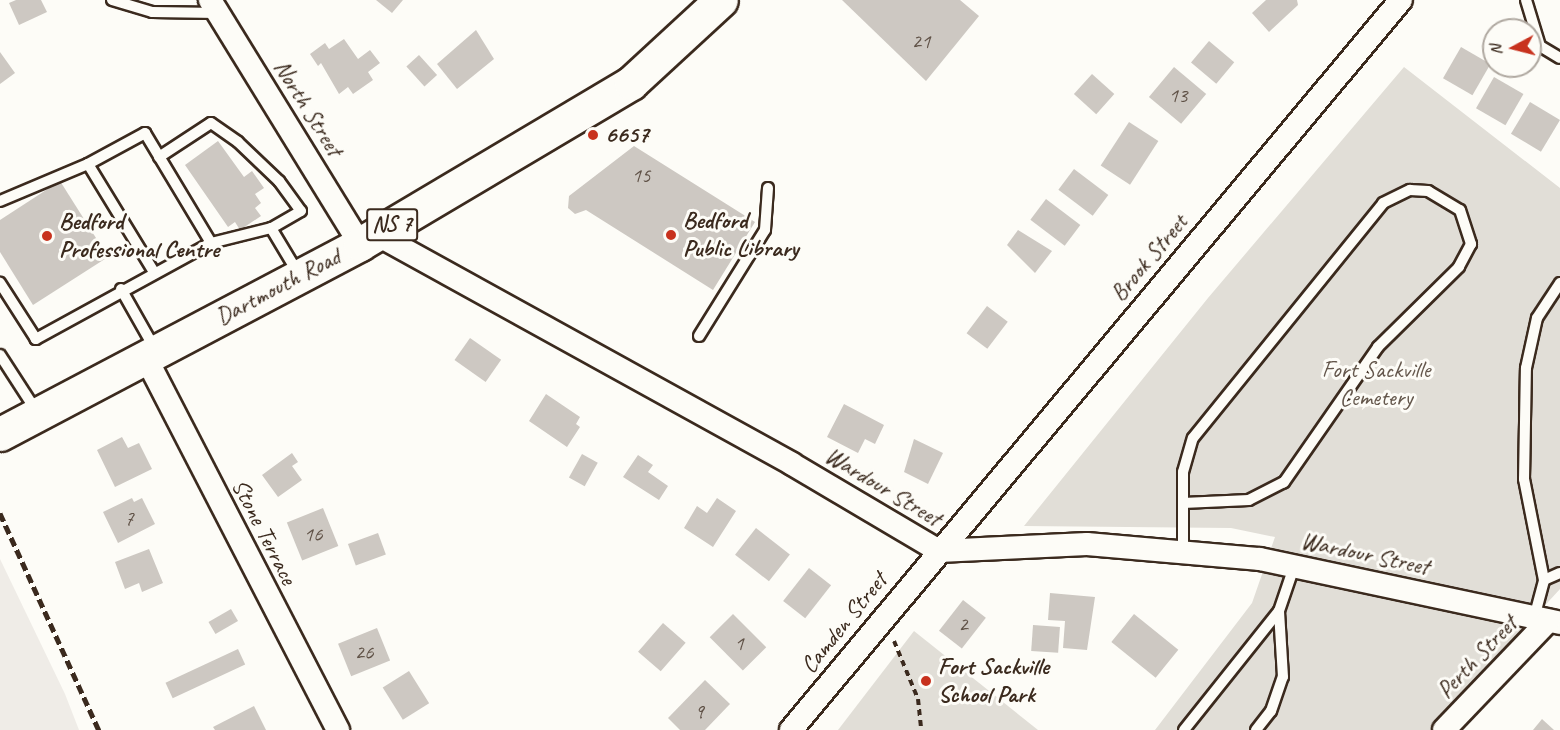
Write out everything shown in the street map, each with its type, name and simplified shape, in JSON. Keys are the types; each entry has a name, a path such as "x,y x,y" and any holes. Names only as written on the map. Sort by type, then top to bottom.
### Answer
{"main road":[{"name":"Dartmouth Road","path":"0,434 368,239 631,83 721,0"}],"street":[{"name":"Brook Street","path":"939,551 1401,0"},
{"name":"North Street","path":"214,7 368,239"},
{"name":"Wardour Street","path":"368,239 792,464 939,551 1087,543 1183,552 1294,567 1548,621"},
{"name":"Stone Terrace","path":"150,353 338,730"},
{"name":"Camden Street","path":"791,730 939,551"},
{"name":"Perth Street","path":"1444,730 1548,621"}],"lane":[{"path":"112,0 152,12 214,7"},
{"path":"1526,0 1540,46 1560,58"},
{"path":"0,283 36,339 121,289 211,243 271,228 301,211 279,181 211,123 159,156"},
{"path":"0,201 88,164 145,133 211,243"},
{"path":"88,164 154,272"},
{"path":"699,336 765,230 768,188"},
{"path":"1183,503 1249,500 1284,482 1378,347 1460,267 1471,244 1460,210 1428,191 1410,190 1383,203 1193,438 1186,453 1183,503 1183,552"},
{"path":"271,228 300,275"},
{"path":"1548,621 1544,580 1524,479 1526,368 1537,318 1560,283"},
{"path":"121,289 150,353"},
{"path":"0,356 39,415"},
{"path":"1184,730 1279,611 1294,567"},
{"path":"1544,580 1560,573"},
{"path":"1256,730 1271,711 1282,677 1279,611"}],"path":[{"path":"884,616 918,699 921,730"}],"shaded area":[{"path":"0,559 65,694 79,730 0,730"}],"green space":[{"name":"Fort Sackville Cemetery","path":"1404,67 1560,188 1560,589 1431,730 1155,730 1252,603 1275,537 1231,528 1024,526 1208,298"},
{"name":"Fort Sackville School Park","path":"914,631 1038,730 838,730"}],"building":[{"path":"16,0 41,0 47,12 19,25 9,3"},
{"path":"376,0 403,0 392,13"},
{"path":"842,0 960,0 979,16 926,81"},
{"path":"1266,0 1297,0 1298,5 1269,32 1252,13"},
{"path":"476,30 494,59 457,89 437,64"},
{"path":"344,39 358,59 370,50 380,63 368,72 373,80 353,94 348,87 339,94 321,63 318,66 310,54 325,43 329,49"},
{"path":"1209,41 1234,62 1216,84 1191,62"},
{"path":"1461,47 1482,59 1482,78 1472,95 1443,78"},
{"path":"0,52 15,73 0,84"},
{"path":"419,55 437,75 424,86 406,66"},
{"path":"1174,67 1206,94 1181,124 1149,97"},
{"path":"1092,74 1114,94 1096,114 1074,94"},
{"path":"1493,78 1523,94 1505,125 1476,108"},
{"path":"1530,102 1560,120 1541,152 1511,134"},
{"path":"1129,122 1158,141 1130,185 1101,166"},
{"path":"218,141 244,177 252,171 264,188 255,194 261,203 255,208 261,216 240,230 235,222 228,227 185,165"},
{"path":"634,146 755,222 713,290 586,210 575,214 568,208 569,196"},
{"path":"1074,169 1108,195 1093,216 1058,190"},
{"name":"Bedford Professional Centre","path":"60,181 108,257 33,305 0,252 0,220"},
{"path":"1046,199 1080,225 1065,246 1030,220"},
{"path":"1018,230 1052,251 1035,273 1007,245"},
{"path":"987,306 1008,322 987,349 967,333"},
{"path":"470,338 501,360 486,382 455,360"},
{"path":"546,394 580,417 576,424 580,427 567,447 529,421"},
{"path":"844,404 884,425 875,444 865,439 858,453 827,437"},
{"path":"122,437 128,448 139,443 152,469 115,487 97,450"},
{"path":"914,439 943,453 928,484 904,472"},
{"path":"292,453 298,462 292,466 302,480 278,497 262,475"},
{"path":"582,454 598,463 585,486 569,478"},
{"path":"638,455 653,465 648,472 668,486 659,500 623,477"},
{"path":"132,498 134,502 142,498 155,524 118,543 103,512"},
{"path":"717,498 736,511 713,547 684,528 697,506 707,513"},
{"path":"323,508 338,546 302,561 287,523"},
{"path":"756,528 790,554 769,581 735,555"},
{"path":"378,533 386,555 356,566 348,544"},
{"path":"149,549 163,583 142,592 139,583 125,589 115,562"},
{"path":"809,568 831,585 805,618 783,601"},
{"path":"1050,593 1095,597 1087,650 1063,648 1065,621 1048,620"},
{"path":"963,600 986,618 962,649 939,631"},
{"path":"231,609 238,621 215,634 208,622"},
{"path":"733,614 766,647 743,671 710,637"},
{"path":"1134,614 1178,650 1156,678 1111,642"},
{"path":"663,623 686,643 661,671 638,652"},
{"path":"1033,625 1060,627 1058,653 1031,651"},
{"path":"377,628 390,660 351,676 338,644"},
{"path":"238,649 245,664 173,698 165,683"},
{"path":"409,671 429,703 403,720 383,687"},
{"path":"705,680 730,704 705,730 680,730 668,718"},
{"path":"254,706 266,730 215,730 213,727"},
{"path":"1542,719 1554,730 1533,730"}],"railway":[{"path":"0,513 99,730"}],"place":[{"name":"6657","path":"593,135"},
{"name":"Bedford Public Library","path":"671,235"},
{"name":"Bedford Professional Centre","path":"47,236"},
{"name":"Fort Sackville School Park","path":"926,681"}]}
